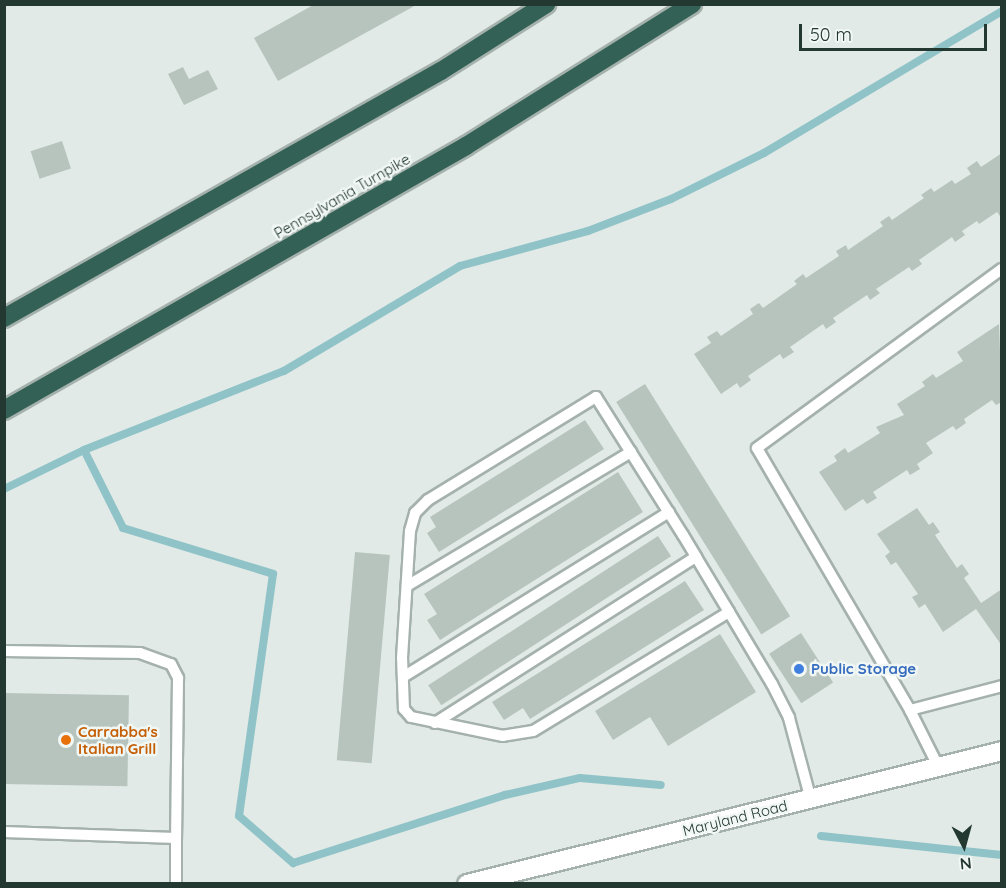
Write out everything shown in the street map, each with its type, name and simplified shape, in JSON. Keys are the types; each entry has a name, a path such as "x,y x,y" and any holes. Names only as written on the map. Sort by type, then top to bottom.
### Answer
{"highway":[{"path":"4,318 431,76 546,4"},
{"name":"Pennsylvania Turnpike","path":"4,410 466,146 692,4"}],"street":[{"name":"Maryland Road","path":"467,884 525,876 1002,751"}],"lane":[{"path":"938,766 910,710 757,448 1002,269"},
{"path":"729,612 532,731 503,736 435,723 406,714 403,677 406,585 410,531 415,513 428,500 596,397 669,512 729,612 789,718 811,800"},
{"path":"406,585 631,452"},
{"path":"403,677 669,512"},
{"path":"435,723 696,557"},
{"path":"4,651 140,653 171,664 178,678 176,884"},
{"path":"910,710 1002,686"},
{"path":"4,832 176,837"}],"building":[{"path":"315,4 418,4 278,81 254,38"},
{"path":"183,67 189,79 208,70 218,89 184,105 168,74"},
{"path":"62,141 71,169 40,179 31,151"},
{"path":"1002,153 1002,219 997,212 979,224 977,221 962,231 965,235 955,242 952,237 919,260 922,264 912,271 909,267 876,289 880,293 870,300 867,295 833,318 836,322 826,329 823,324 790,347 794,352 783,359 780,354 748,376 751,380 740,388 737,383 721,394 694,354 711,343 707,337 717,331 721,336 753,314 750,309 759,303 763,308 797,284 794,281 803,274 806,278 839,256 836,251 846,245 848,250 883,226 880,222 889,216 892,220 924,198 921,195 931,188 934,192 952,180 955,184 971,174 967,168 977,161 981,167"},
{"path":"999,324 1002,402 996,405 992,400 964,419 966,423 956,430 953,426 926,443 933,453 917,464 920,469 910,475 907,470 873,492 877,498 867,504 863,499 845,511 819,472 837,461 834,456 845,448 848,453 880,433 876,427 904,415 897,404 925,386 922,382 933,374 936,378 963,361 957,352"},
{"path":"645,384 790,616 761,634 616,402"},
{"path":"585,420 604,449 439,552 427,533 436,527 430,517"},
{"path":"618,472 643,512 440,640 427,620 437,614 424,594"},
{"path":"917,508 929,525 933,522 940,532 935,535 957,568 962,564 969,574 964,578 981,603 1002,589 1002,646 976,609 943,632 925,604 919,608 912,597 918,594 896,562 891,565 885,556 890,552 877,534"},
{"path":"658,536 671,556 441,705 428,685"},
{"path":"355,552 390,555 372,763 337,760"},
{"path":"685,581 704,610 530,719 523,708 504,720 492,702"},
{"path":"801,633 833,682 801,703 769,654"},
{"path":"720,634 756,692 668,746 650,717 613,740 595,711"},
{"name":"Carrabba's Italian Grill","path":"4,693 129,695 127,786 4,784"}],"waterway":[{"path":"4,489 84,450 284,371 460,266 588,231 671,199 764,153 1002,11"},
{"path":"84,450 123,528 273,574 239,816 293,863 505,795 580,778 661,785"},
{"path":"821,836 1002,855"}],"place":[{"name":"Public Storage","path":"799,669"},
{"name":"Carrabba's Italian Grill","path":"66,740"}]}
